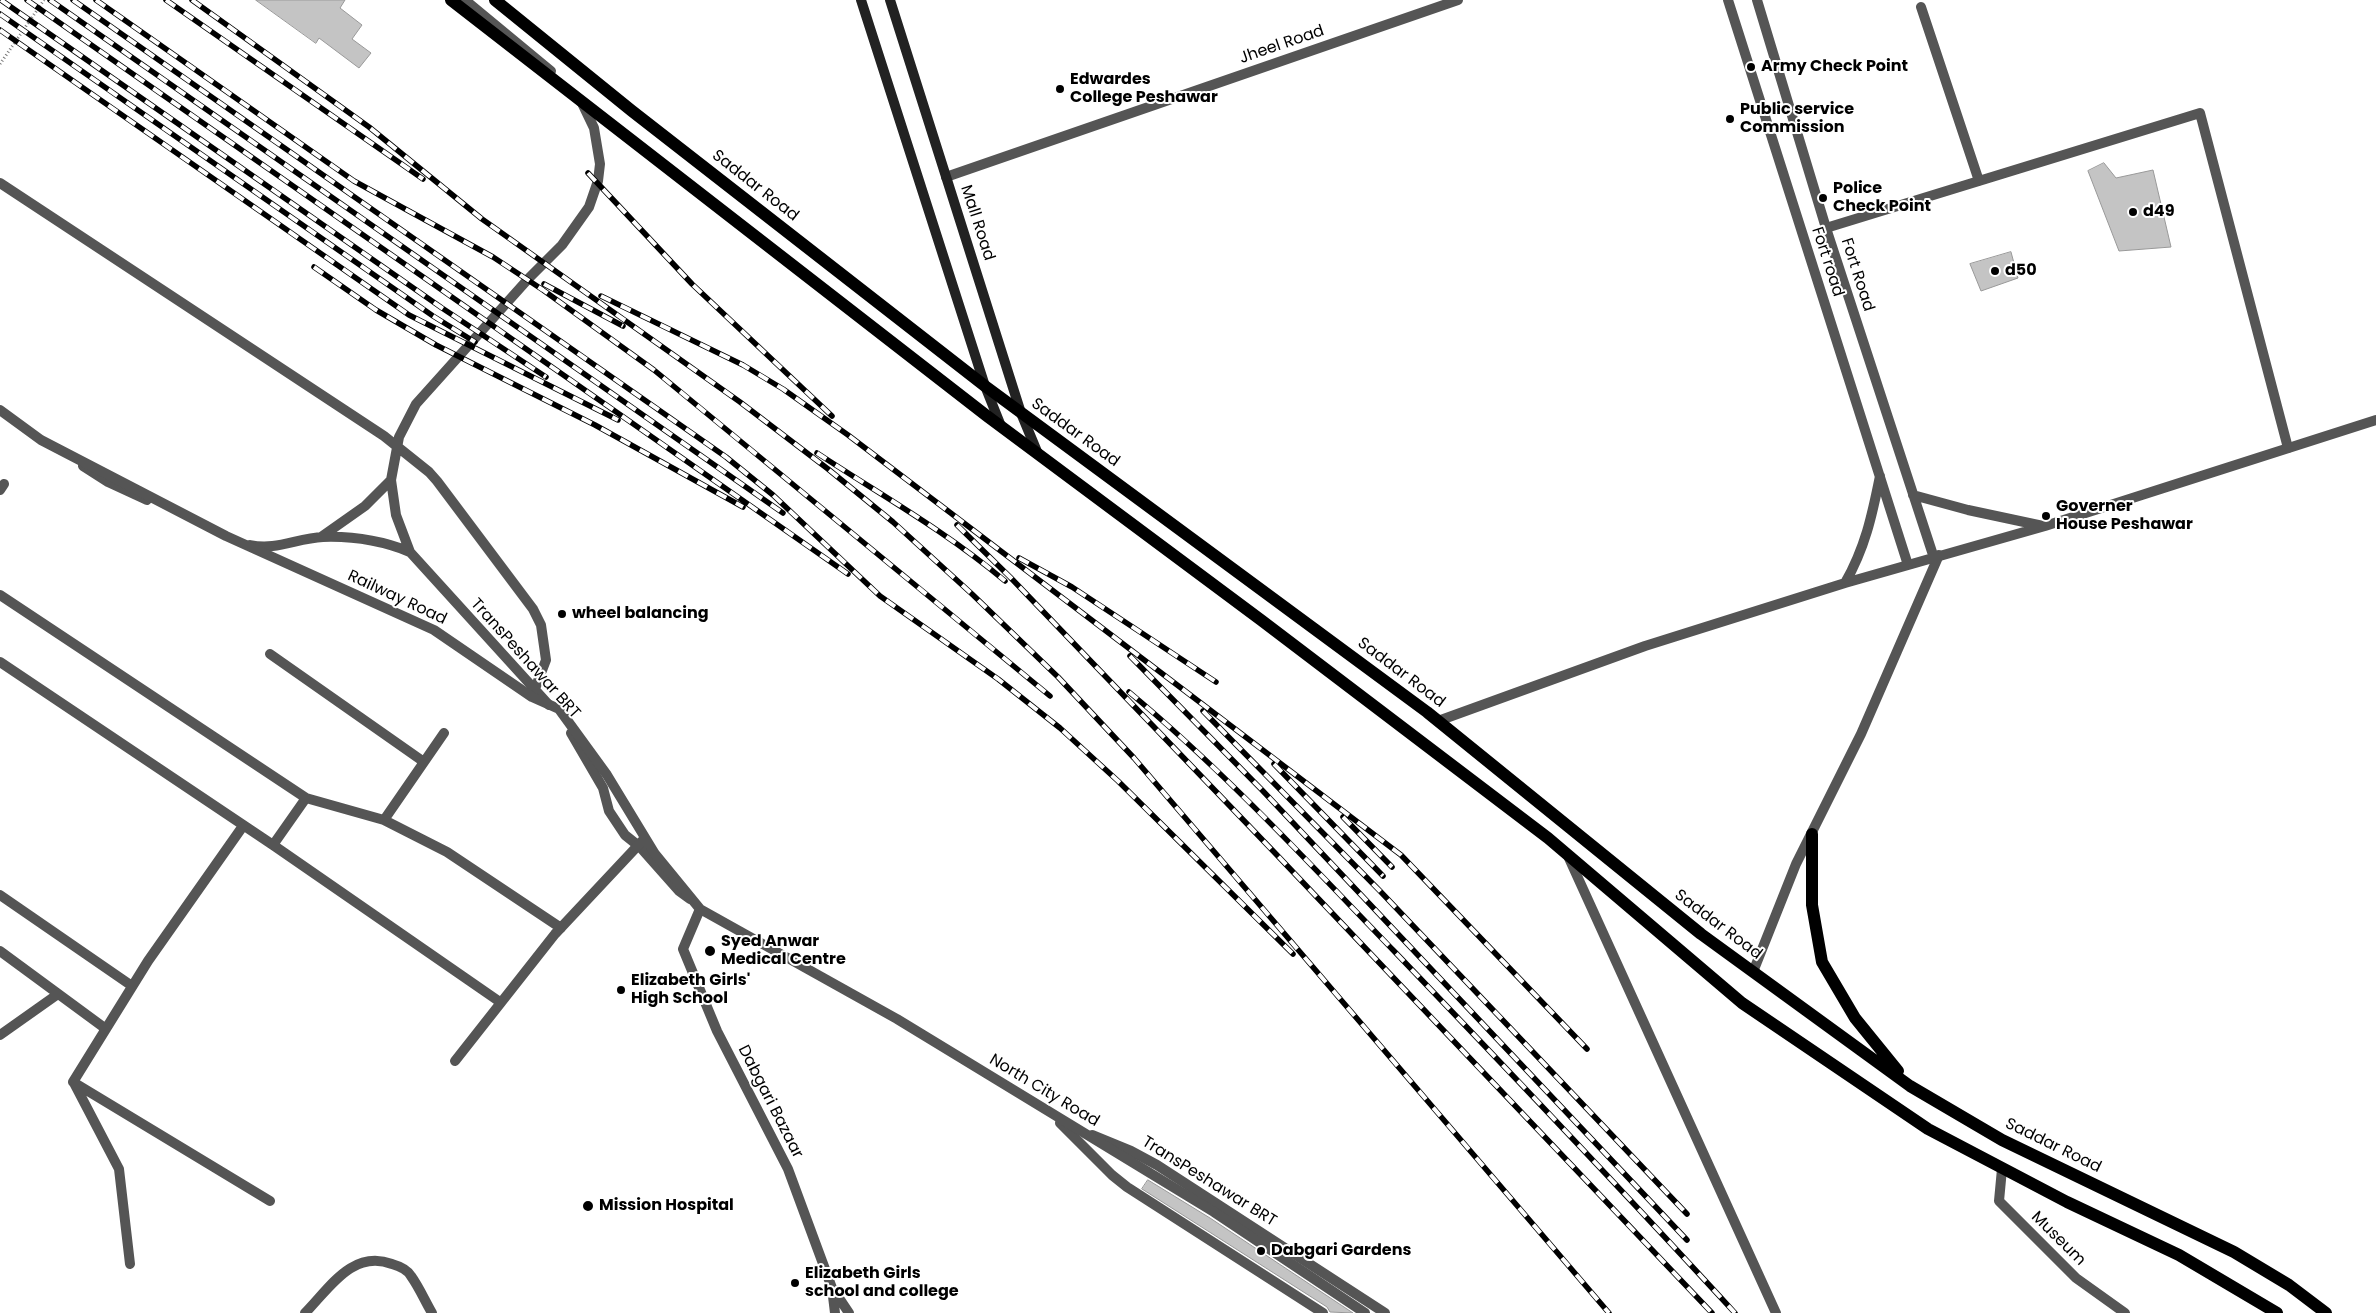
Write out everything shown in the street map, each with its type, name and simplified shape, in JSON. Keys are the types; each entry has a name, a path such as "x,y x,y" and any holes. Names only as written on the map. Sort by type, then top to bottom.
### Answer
{"main road":[{"path":"451,0 1000,426 1261,620 1566,852 1742,1003 1928,1129 2002,1169 2179,1255 2277,1313"},
{"name":"Saddar Road","path":"494,0 985,386 1438,721 1700,934 1910,1086 2002,1140 2234,1252 2289,1285 2326,1313"},
{"path":"861,0 985,386 1000,426"},
{"name":"Mall Road","path":"890,0 1021,413 1038,454"},
{"path":"1812,834 1812,905 1822,962 1855,1018 1910,1086"}],"street":[{"name":"TransPeshawar BRT","path":"465,0 526,48 577,97 587,111 599,146 600,164 598,181 589,207 562,245 522,285 416,404 399,437 392,480 396,515 410,552 561,718 603,788 609,811 625,835 640,847 679,892 1060,1123 1110,1141 1157,1165 1385,1313"},
{"name":"Jheel Road","path":"946,178 1458,0"},
{"name":"Fort road","path":"1728,0 1908,565"},
{"name":"Fort Road","path":"1757,0 1826,228 1913,495 1937,556"},
{"path":"1921,7 1979,181"},
{"path":"1826,228 2200,113 2288,448"},
{"path":"0,183 384,436 429,472 490,550 532,609 541,625 546,660 532,697"},
{"name":"Railway Road","path":"0,410 40,440 226,536 434,630 532,697 558,710 607,775 655,854 700,909"},
{"name":"TransPeshawar BRT","path":"0,414 108,482 242,543 272,547 321,537 363,539 391,545 410,552"},
{"path":"1438,721 1645,646 1845,583 2045,526 2376,420"},
{"path":"1845,583 1858,561 1868,532 1880,476"},
{"name":"TransPeshawar BRT","path":"321,537 365,506 392,480"},
{"path":"1913,495 1968,510 2045,526"},
{"path":"1753,972 1796,864 1861,734 1937,556"},
{"path":"0,595 306,798 384,820 447,852 561,928"},
{"path":"270,654 424,762"},
{"path":"0,662 500,1002"},
{"path":"384,820 444,733"},
{"path":"273,846 306,798"},
{"path":"73,1082 132,986 243,826"},
{"path":"455,1061 500,1002 561,928 645,838"},
{"path":"1566,852 1776,1313"},
{"path":"0,895 132,986"},
{"name":"Dabgari Bazaar","path":"700,909 683,949 717,1031 788,1169 832,1288 835,1313"},
{"name":"North City Road","path":"700,909 913,1029 1214,1212 1365,1313"},
{"path":"0,951 106,1029"},
{"path":"0,1035 58,994"},
{"path":"73,1082 270,1201"},
{"path":"73,1082 119,1168 130,1264"},
{"name":"TransPeshawar BRT","path":"1060,1123 1112,1175 1127,1187 1323,1313"},
{"name":"Museum","path":"2002,1169 2000,1201 2076,1278 2125,1313"},
{"path":"304,1313 351,1267 373,1261 387,1262 402,1267 411,1274 432,1313"},
{"path":"832,1288 849,1313"}],"path":[{"path":"0,64 44,0"}],"building":[{"path":"256,0 345,0 340,8 362,25 352,39 371,53 359,68 319,38 316,43"},
{"name":"d49","path":"2104,163 2116,178 2153,170 2171,247 2119,251 2088,171"},
{"name":"d50","path":"2011,252 2018,278 1981,291 1970,264"},
{"path":"1148,1180 1210,1218 1353,1313 1330,1312 1327,1307 1142,1189"}],"railway":[{"path":"1,0 442,308 546,377"},
{"path":"27,0 848,574"},
{"path":"50,0 783,513"},
{"path":"73,0 726,457 773,495 880,596 998,679 1060,728 1118,781 1293,954"},
{"path":"96,0 354,181 493,257 543,290 654,370 1050,696"},
{"path":"166,0 423,179"},
{"path":"192,0 369,127 482,219 740,402 828,469 893,522 972,594 1058,677 1134,758 1609,1313"},
{"path":"0,14 433,316 475,342"},
{"path":"0,30 409,315 618,420"},
{"path":"588,173 692,284 832,416"},
{"path":"314,267 376,310 436,345 595,425 743,507"},
{"path":"544,284 623,326"},
{"path":"601,296 743,365 783,389 848,435 1401,855 1587,1049"},
{"path":"817,453 937,530 1005,581"},
{"path":"957,525 1010,577 1275,853 1712,1313"},
{"path":"1019,558 1072,587 1216,682"},
{"path":"1130,656 1262,790 1687,1240"},
{"path":"1129,692 1232,785 1297,851 1523,1086 1735,1313"},
{"path":"1203,711 1380,891 1687,1214"},
{"path":"1274,764 1383,876"},
{"path":"1343,817 1392,867"}],"place":[{"name":"Army Check Point","path":"1751,67"},
{"name":"Edwardes College Peshawar","path":"1060,89"},
{"name":"Public service Commission","path":"1730,119"},
{"name":"Police Check Point","path":"1823,198"},
{"name":"d49","path":"2133,212"},
{"name":"d50","path":"1995,271"},
{"name":"Governer House Peshawar","path":"2046,516"},
{"name":"wheel balancing","path":"562,614"},
{"name":"Syed Anwar Medical Centre","path":"710,951"},
{"name":"Elizabeth Girls' High School","path":"621,990"},
{"name":"Mission Hospital","path":"588,1206"},
{"name":"Dabgari Gardens","path":"1261,1251"},
{"name":"Elizabeth Girls school and college","path":"795,1283"}]}
